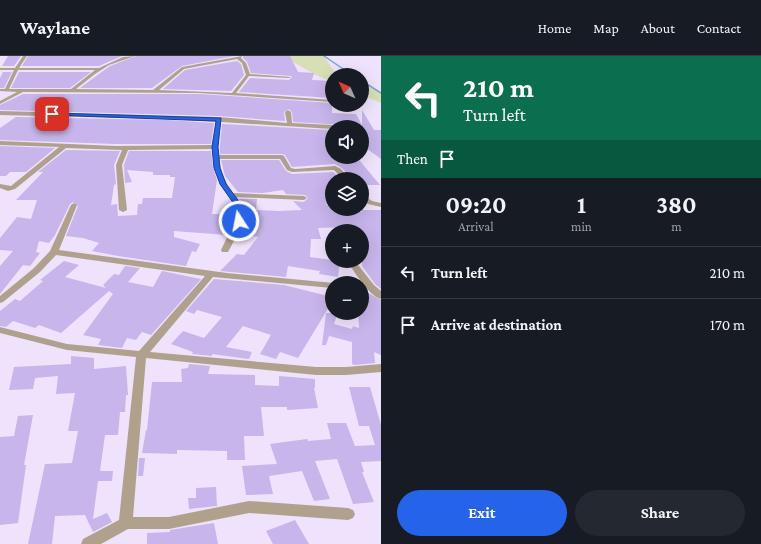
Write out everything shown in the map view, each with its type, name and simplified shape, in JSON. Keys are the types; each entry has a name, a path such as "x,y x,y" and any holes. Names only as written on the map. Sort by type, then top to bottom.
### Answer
{"street":[{"path":"7,89 14,79 19,63 25,56"},
{"path":"73,90 98,69 118,59 134,56"},
{"path":"155,91 183,68 239,57 244,63 248,74"},
{"path":"0,69 98,69"},
{"path":"248,74 289,77"},
{"path":"233,94 248,74"},
{"path":"0,103 24,89"},
{"path":"0,90 155,91 233,94 325,101"},
{"path":"288,112 290,125"},
{"path":"0,113 219,119 325,127"},
{"path":"219,119 215,147 217,168 230,195 237,204 239,221 225,250"},
{"path":"0,143 126,148 215,147"},
{"path":"0,186 8,189 13,188 64,146"},
{"path":"123,210 119,165 126,148"},
{"path":"215,157 280,157 283,158 289,169 294,171 335,168 341,172"},
{"path":"230,195 304,198"},
{"path":"370,203 381,205"},
{"path":"0,300 24,282 54,252 74,205"},
{"path":"54,252 210,275 279,282 325,285"},
{"path":"126,523 141,355 210,275"},
{"path":"369,289 381,296"},
{"path":"0,330 67,347 141,355 316,370 346,371 381,368"},
{"path":"88,544 126,523 170,523 249,507 348,514"}],"green space":[{"path":"283,56 324,56 332,68 325,68 325,79"},
{"path":"369,87 381,93 381,103 369,98"}],"building":[{"path":"8,56 21,56 14,66 2,66"},
{"path":"28,56 122,56 99,66 22,66"},
{"path":"136,56 234,56 182,66 152,88 80,88 110,66"},
{"path":"243,56 290,56 298,72 314,73 312,80 325,81 325,98 239,92 250,78 289,80 292,77 251,73 247,62"},
{"path":"237,61 241,64 244,75 231,91 163,89 185,70"},
{"path":"3,72 12,72 4,88 0,88 0,78"},
{"path":"19,72 91,72 70,88 11,88"},
{"path":"23,94 199,94 325,103 325,112 356,114 359,120 325,120 325,124 293,122 292,112 289,109 284,112 285,121 219,116 0,110 0,105"},
{"path":"363,112 368,120 362,120"},
{"path":"16,117 167,120 214,123 211,144 116,144 0,140 0,128"},
{"path":"369,122 374,130 381,130 381,159 369,150"},
{"path":"222,124 325,130 325,164 335,164 292,167 285,155 282,154 220,154"},
{"path":"0,146 55,148 26,172 10,172 6,176 0,176"},
{"path":"66,150 120,151 114,165 116,184 114,185 111,205 117,204 118,216 137,215 138,204 142,204 143,198 172,198 175,177 170,177 170,175 153,175 153,172 127,170 132,182 125,183 124,165 129,151 211,151 213,168 217,180 212,214 233,214 233,221 227,235 174,231 174,237 200,244 196,252 192,251 186,266 92,251 99,243 83,238 66,236 78,206 73,202 70,204 55,235 49,243 39,241 36,252 40,253 30,266 23,265 0,294 0,266 13,251 0,250 0,238 17,217 31,219 37,200 16,200 43,172 38,172"},
{"path":"221,160 279,160 286,171 292,174 325,172 325,216 369,216 369,210 381,210 381,289 375,284 363,268 369,268 369,224 325,224 325,228 318,228 321,239 311,239 310,257 325,259 325,268 339,268 338,276 319,274 320,271 288,266 286,277 220,271 237,254 244,255 258,237 238,235 243,218 243,211 239,199 257,199 256,210 279,211 302,210 293,201 304,202 308,198 305,195 286,194 283,190 263,193 238,192 225,176"},
{"path":"335,164 362,164 380,185 369,185 369,172 346,172"},
{"path":"64,261 79,265 65,277 106,288 103,285 114,274 119,275 125,266 140,268 128,282 153,287 162,271 201,279 151,335 142,332 136,340 127,338 122,348 98,345 101,339 83,335 113,294 109,291 61,333 39,325 35,328 13,321 6,327 0,326 0,311 15,299 20,301 43,281 40,280"},
{"path":"214,279 284,285 325,295 325,314 298,358 280,352 276,359 260,354 271,335 243,326 226,347 252,352 249,359 212,354 212,356 192,354 193,352 171,344 183,331 204,338 222,317 197,310 194,314 186,311"},
{"path":"370,294 381,300 381,355 374,352 375,363 352,364 352,342 329,336 326,345 322,345 325,320 335,320 334,324 352,329 353,326 359,328 358,320 369,320"},
{"path":"71,356 94,358 94,369 126,366 128,395 126,395 125,412 120,412 118,435 105,435 100,471 113,471 112,481 98,481 93,519 107,513 112,522 93,532 85,515 55,516 52,544 28,544 45,464 72,463 78,431 68,431 75,393 56,394 58,376 35,378 33,389 9,390 14,367 71,364"},
{"path":"189,364 210,366 208,374 255,375 255,385 279,386 279,376 315,379 314,388 318,408 287,410 287,407 261,407 264,436 244,436 245,460 227,460 227,451 177,450 177,454 142,453 147,430 152,382 182,382 181,369 188,368"},
{"path":"349,387 370,387 381,425 381,461 361,462 364,472 362,472 374,502 353,504 337,459 315,461 330,499 314,501 302,471 269,476 273,494 246,495 242,466 277,464 270,444 307,439 308,441 331,439 327,423 346,423 355,446 375,445 369,426 359,426"},
{"path":"33,415 24,465 26,465 18,523 0,525 0,437 14,436 18,416"},
{"path":"139,458 145,458 143,476 138,476"},
{"path":"216,487 217,506 189,509 188,498 196,498 196,488"},
{"path":"295,520 309,544 273,544 266,531"},
{"path":"214,523 218,544 147,544 147,533 170,532 170,530"}],"waterway":[{"path":"324,56 342,68"},
{"path":"369,85 381,93"}],"route":[{"path":"52,114 219,119 215,147 217,168 223,184 237,204 239,221"}]}
